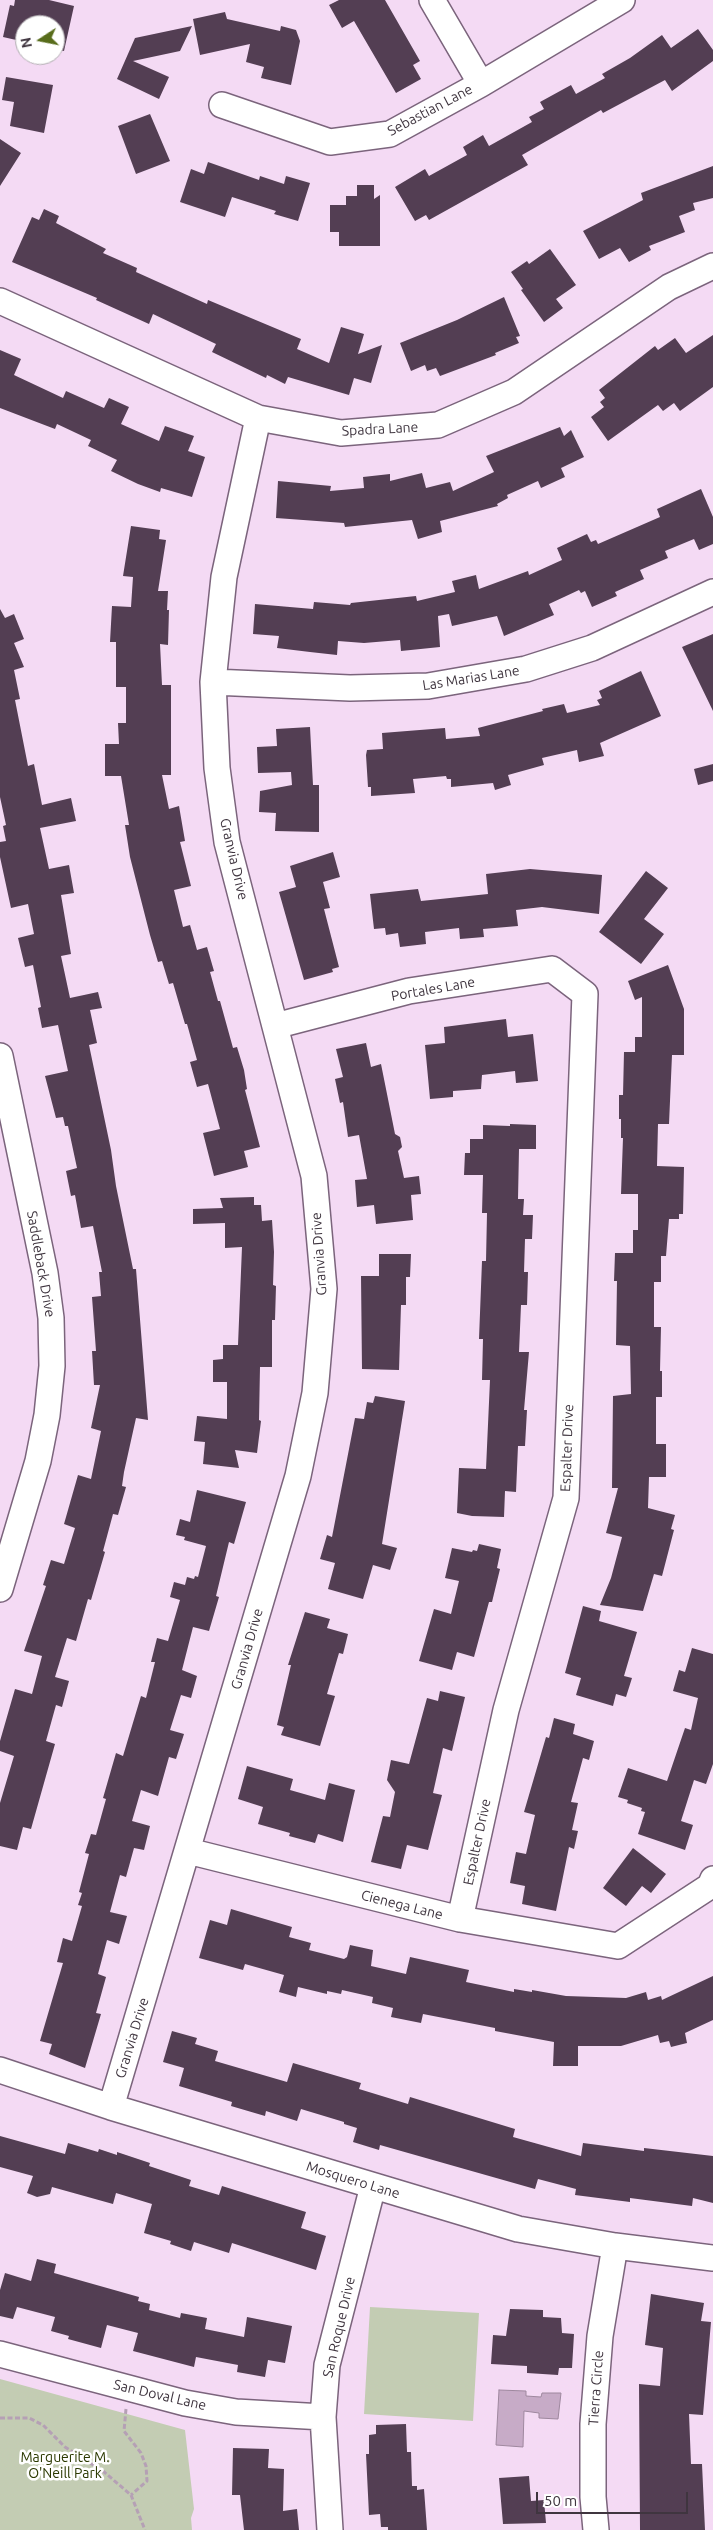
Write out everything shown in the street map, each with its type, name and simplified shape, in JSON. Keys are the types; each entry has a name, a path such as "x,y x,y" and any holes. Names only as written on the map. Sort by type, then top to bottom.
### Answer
{"street":[{"path":"432,0 481,84"},
{"name":"Sebastian Lane","path":"222,105 330,142 360,140 390,134 481,84 622,0"},
{"name":"Spadra Lane","path":"0,301 258,418 341,433 438,426 514,392 669,287 713,266"},
{"name":"Granvia Drive","path":"111,2107 298,1476 315,1393 324,1289 314,1176 227,842 217,768 213,682 224,577 258,418"},
{"name":"Las Marias Lane","path":"213,682 350,688 428,686 526,670 592,648 713,592"},
{"name":"Portales Lane","path":"275,1026 409,991 552,969 585,994"},
{"name":"Espalter Drive","path":"460,1919 506,1710 566,1498 585,994"},
{"name":"Saddleback Drive","path":"0,1056 46,1273 51,1318 52,1366 38,1461 0,1589"},
{"name":"Cienega Lane","path":"188,1851 460,1919 618,1946 710,1886 713,1878"},
{"name":"Mosquero Lane","path":"0,2070 111,2107 518,2229 615,2246 713,2258"},
{"name":"San Roque Drive","path":"330,2530 323,2417 327,2365 373,2186"},
{"name":"Tierra Circle","path":"596,2530 593,2497 593,2424 600,2336 615,2246"},
{"name":"San Doval Lane","path":"0,2354 185,2403 236,2412 323,2417"}],"path":[{"path":"130,2389 123,2419 124,2431 141,2453 146,2466 147,2481 130,2495"},
{"path":"0,2418 29,2418 43,2426 65,2447 103,2471 130,2495 145,2530"}],"green space":[{"path":"370,2307 479,2313 473,2421 364,2414"},
{"name":"Marguerite M. O'Neill Park","path":"0,2379 185,2430 194,2509 191,2518 192,2530 0,2530"}],"shaded area":[{"path":"499,2390 526,2391 526,2396 541,2397 542,2393 561,2393 558,2419 539,2418 539,2413 524,2411 523,2447 496,2445"}],"building":[{"path":"15,0 49,0 74,6 65,46 65,15 15,15 15,40 3,37 10,5 14,6"},
{"path":"339,0 385,0 420,61 413,65 421,79 396,93 354,21 342,28 329,5"},
{"path":"225,12 227,19 280,31 281,26 296,30 300,41 291,85 261,78 264,67 246,62 250,44 200,55 193,19"},
{"path":"192,26 180,51 133,61 169,77 159,99 117,79 135,38"},
{"path":"698,29 713,50 713,61 672,91 665,80 603,113 601,110 522,155 528,165 429,220 426,215 415,221 395,187 425,169 429,176 467,155 463,147 483,135 489,146 532,122 529,117 544,109 540,102 571,85 576,94 605,78 602,74 630,58 662,35 671,48"},
{"path":"6,77 53,85 44,133 10,126 14,102 2,100"},
{"path":"150,114 170,161 136,174 118,126"},
{"path":"0,139 21,153 0,186"},
{"path":"208,162 259,180 260,176 284,184 286,176 310,183 298,221 274,214 276,211 232,197 225,217 180,202 191,169 204,174"},
{"path":"713,166 713,198 693,203 695,210 679,216 685,232 649,246 651,250 629,262 620,248 599,259 583,231 643,200 641,193"},
{"path":"357,185 374,185 374,199 380,195 380,246 339,246 339,232 330,232 330,205 346,205 346,196 357,196"},
{"path":"44,209 59,216 56,223 106,249 103,253 137,268 136,272 207,304 208,300 301,339 297,349 329,363 341,327 364,334 358,354 382,345 371,383 354,378 349,395 288,377 285,384 267,375 266,378 212,352 216,344 153,314 149,324 96,300 97,298 12,262 32,217 39,220"},
{"path":"550,249 576,285 556,299 563,308 544,322 521,290 523,289 511,272 527,261 529,264"},
{"path":"504,297 520,336 516,337 519,343 495,353 496,355 440,376 436,368 427,371 425,365 411,371 400,343 457,320"},
{"path":"713,335 713,387 680,411 674,403 663,411 658,405 608,441 591,417 604,407 600,402 605,398 599,390 655,346 658,350 675,338 686,353"},
{"path":"0,350 21,359 14,375 63,398 66,391 104,408 109,398 129,407 121,424 159,441 165,426 194,436 188,451 205,457 192,497 161,488 160,492 138,484 111,471 117,460 88,446 91,440 57,424 55,429 0,408"},
{"path":"560,427 564,436 571,430 584,457 561,468 565,477 541,488 538,481 507,495 508,498 497,504 498,506 440,521 442,532 418,539 412,520 345,527 344,523 276,518 278,481 331,486 330,491 364,488 363,477 390,474 390,481 422,473 426,488 450,482 453,491 494,472 486,456"},
{"path":"701,489 713,517 713,544 699,550 694,539 665,551 668,558 640,570 644,579 615,592 617,596 592,607 585,591 581,593 579,590 549,604 554,615 504,636 497,616 452,626 449,614 438,616 440,647 401,651 400,640 364,643 338,641 337,655 310,652 277,648 279,636 253,634 255,604 313,609 314,602 350,605 351,603 416,596 417,601 455,592 452,581 476,575 479,589 528,571 529,575 562,560 557,548 587,534 591,542 596,540 598,544 660,517 657,509"},
{"path":"131,526 160,530 159,539 166,540 158,591 168,591 168,645 160,644 162,685 171,685 171,775 162,775 169,809 179,806 185,841 180,842 191,886 174,890 183,927 190,925 197,950 207,947 214,971 210,972 218,1001 220,1001 233,1048 237,1047 244,1070 247,1089 245,1090 260,1147 244,1151 248,1167 214,1176 203,1133 220,1129 208,1084 197,1087 190,1062 197,1060 187,1024 185,1024 173,983 169,984 162,961 158,962 150,935 130,857 125,825 129,825 121,776 105,776 105,744 119,744 118,723 126,723 126,687 116,687 116,642 110,642 112,606 131,607 133,577 123,576"},
{"path":"0,609 5,618 14,614 24,639 14,643 24,667 14,670 20,699 15,700 28,766 34,764 42,805 71,798 76,821 40,828 49,869 69,865 74,893 61,895 71,954 61,956 70,998 98,992 102,1008 90,1010 97,1043 89,1045 133,1269 136,1269 148,1420 136,1418 124,1472 122,1486 126,1487 118,1515 113,1514 103,1551 105,1552 91,1600 88,1599 76,1641 67,1638 55,1677 69,1681 62,1707 56,1705 46,1741 55,1744 31,1829 23,1827 17,1850 0,1846 0,1803 14,1756 0,1751 0,1741 15,1689 32,1694 42,1656 24,1651 46,1586 43,1585 51,1560 64,1564 75,1528 64,1524 78,1475 91,1479 101,1431 91,1428 100,1385 94,1385 92,1351 96,1351 92,1297 101,1296 99,1272 102,1272 93,1226 81,1228 75,1195 71,1196 66,1171 77,1168 68,1126 65,1126 63,1117 56,1118 45,1076 68,1071 58,1025 42,1028 38,1008 41,1007 33,965 25,967 18,938 34,934 28,904 11,908 0,857 0,842 6,841 3,826 6,825 0,797"},
{"path":"713,634 713,711 682,647"},
{"path":"641,671 661,716 600,743 604,756 579,762 577,750 542,758 544,765 508,775 511,785 495,790 493,783 451,787 451,779 447,779 446,776 413,779 415,793 371,796 371,787 368,787 366,755 367,750 383,749 382,733 445,728 446,739 480,736 478,728 543,711 542,709 564,704 567,713 600,705 597,700 602,698 599,691"},
{"path":"310,727 313,785 319,785 319,832 275,831 276,813 259,812 260,791 292,785 291,772 258,773 257,747 277,746 276,729"},
{"path":"713,764 713,781 698,785 694,769"},
{"path":"333,852 340,877 323,882 330,908 324,909 339,967 332,969 333,972 304,980 279,892 296,887 290,866"},
{"path":"530,869 602,875 599,914 542,907 516,910 518,926 483,929 484,937 460,939 459,928 425,932 426,944 400,947 398,933 386,935 385,928 374,929 370,894 418,889 421,901 488,894 486,874"},
{"path":"646,871 668,888 644,919 664,934 641,964 599,932"},
{"path":"668,965 684,1009 684,1055 672,1055 669,1124 658,1124 657,1166 684,1167 683,1214 679,1214 679,1219 669,1219 666,1256 661,1256 661,1282 654,1282 654,1327 661,1327 660,1371 662,1371 662,1397 656,1397 656,1444 666,1444 666,1477 649,1477 648,1508 675,1515 671,1529 674,1530 662,1576 654,1574 643,1611 600,1605 611,1578 622,1537 606,1533 618,1488 612,1488 613,1396 631,1394 630,1346 616,1345 617,1281 614,1281 615,1253 633,1253 633,1230 638,1230 638,1194 621,1194 623,1138 621,1138 621,1119 619,1119 619,1095 623,1095 624,1052 635,1052 635,1037 642,1037 642,997 635,1000 628,981"},
{"path":"506,1019 508,1037 533,1034 538,1081 516,1083 515,1071 482,1075 481,1089 453,1091 453,1097 430,1099 425,1045 445,1043 444,1027"},
{"path":"366,1043 371,1067 381,1064 395,1134 400,1137 402,1147 398,1151 404,1178 419,1176 421,1194 411,1195 413,1220 376,1224 374,1205 357,1207 355,1180 367,1179 359,1135 348,1137 343,1102 340,1103 335,1079 343,1077 336,1049"},
{"path":"510,1124 536,1125 536,1149 519,1149 518,1199 524,1199 523,1215 533,1215 532,1239 525,1239 524,1272 528,1272 527,1305 521,1305 519,1352 529,1352 524,1410 527,1410 525,1446 518,1446 516,1492 505,1491 504,1517 472,1516 457,1513 459,1468 486,1469 490,1380 482,1380 483,1339 479,1339 482,1261 486,1261 487,1213 482,1213 483,1175 464,1175 465,1153 470,1153 470,1139 483,1139 483,1125 510,1126"},
{"path":"254,1197 254,1205 261,1205 262,1221 272,1220 274,1252 273,1285 276,1286 275,1320 272,1320 272,1367 260,1367 259,1420 261,1421 257,1453 235,1450 239,1468 203,1464 205,1442 194,1441 197,1416 227,1419 227,1382 213,1382 213,1360 223,1359 223,1345 238,1345 242,1247 225,1248 225,1223 193,1224 193,1209 223,1208 220,1198"},
{"path":"379,1254 411,1254 410,1277 406,1277 406,1305 401,1305 399,1370 362,1369 361,1276 379,1276"},
{"path":"375,1396 405,1401 382,1544 397,1548 390,1570 373,1565 363,1599 328,1589 335,1563 320,1559 327,1535 332,1537 355,1418 364,1419 367,1402 373,1403"},
{"path":"197,1490 246,1502 234,1544 229,1542 216,1596 219,1597 209,1631 193,1627 182,1670 197,1676 191,1698 181,1695 170,1730 184,1734 176,1759 169,1757 158,1796 141,1790 132,1821 150,1826 144,1850 134,1848 126,1877 120,1875 110,1912 127,1916 119,1944 107,1940 98,1974 106,1977 96,2013 101,2014 85,2068 49,2054 52,2044 40,2041 63,1963 57,1962 63,1938 72,1941 82,1906 78,1905 82,1893 79,1892 89,1854 85,1853 91,1834 96,1835 106,1799 103,1798 116,1753 123,1756 141,1696 146,1698 155,1662 151,1662 157,1638 168,1641 180,1600 170,1597 174,1582 185,1585 187,1577 194,1579 195,1576 198,1577 206,1546 184,1540 185,1537 176,1535 180,1519 190,1522"},
{"path":"479,1544 501,1549 497,1568 500,1569 492,1602 489,1602 474,1657 457,1652 452,1670 419,1661 434,1609 451,1614 459,1581 445,1578 452,1548 472,1552 473,1550 477,1551"},
{"path":"583,1606 601,1611 599,1621 637,1632 624,1676 632,1678 626,1697 616,1694 613,1706 576,1695 581,1678 565,1673"},
{"path":"305,1612 330,1619 327,1628 348,1634 343,1654 339,1653 327,1694 335,1696 320,1746 281,1735 284,1727 277,1725 291,1665 288,1665"},
{"path":"692,1648 713,1654 713,1764 706,1784 694,1780 681,1821 693,1825 685,1850 638,1834 645,1812 641,1811 642,1808 627,1803 628,1800 618,1797 628,1768 667,1781 685,1728 691,1730 698,1698 673,1691 679,1670 685,1672"},
{"path":"440,1691 465,1697 452,1751 443,1748 433,1793 442,1795 428,1850 407,1845 401,1869 371,1862 383,1816 390,1817 395,1792 387,1780 391,1760 409,1764 427,1698 438,1701"},
{"path":"554,1718 575,1724 573,1734 594,1741 589,1760 583,1758 571,1802 578,1803 572,1830 578,1831 574,1849 569,1847 556,1911 522,1904 525,1886 510,1883 516,1852 526,1854 535,1815 524,1812 546,1737 549,1738"},
{"path":"247,1766 293,1779 290,1790 325,1800 329,1783 355,1790 343,1842 318,1834 315,1843 289,1836 290,1833 258,1824 263,1807 238,1799"},
{"path":"633,1848 666,1874 651,1893 642,1886 626,1906 603,1888"},
{"path":"231,1909 292,1927 289,1937 311,1943 309,1950 344,1959 347,1957 350,1945 373,1950 371,1966 406,1974 410,1957 469,1970 466,1982 514,1992 514,1989 566,1996 626,1998 646,1992 648,2000 661,1996 662,2000 713,1976 713,2020 685,2033 687,2043 671,2047 669,2041 660,2043 658,2035 621,2046 578,2046 578,2066 553,2066 554,2042 495,2031 495,2028 423,2014 421,2023 391,2017 393,2008 372,2003 373,1997 342,1990 341,1994 327,1991 327,1994 298,1987 296,1997 279,1992 284,1975 245,1964 243,1970 199,1958 210,1920 227,1925"},
{"path":"172,2031 197,2038 195,2044 218,2051 215,2061 287,2082 293,2063 361,2083 359,2089 408,2104 410,2097 515,2129 513,2137 581,2156 583,2143 644,2151 644,2148 713,2156 713,2203 693,2198 692,2206 630,2198 630,2202 575,2195 576,2189 538,2179 535,2189 380,2145 379,2150 353,2142 357,2128 344,2124 344,2122 301,2109 297,2121 266,2111 265,2116 231,2106 232,2102 179,2086 184,2068 163,2062"},
{"path":"0,2136 65,2154 68,2143 98,2152 99,2149 117,2155 117,2152 150,2163 149,2166 191,2180 189,2186 219,2195 222,2186 306,2212 301,2228 326,2236 316,2270 232,2243 229,2253 194,2242 191,2251 170,2244 171,2241 144,2233 152,2204 116,2193 113,2204 52,2187 50,2194 37,2197 27,2193 33,2176 0,2167"},
{"path":"37,2259 56,2264 54,2273 139,2297 138,2301 150,2304 149,2310 180,2318 181,2313 207,2318 205,2329 244,2337 247,2317 292,2326 285,2363 268,2360 265,2377 237,2372 238,2365 196,2357 194,2367 133,2351 138,2333 107,2325 101,2348 68,2339 69,2336 51,2331 55,2317 17,2307 13,2319 0,2316 0,2290 5,2273 31,2281"},
{"path":"651,2294 704,2303 701,2321 711,2322 703,2415 689,2414 691,2464 702,2464 705,2530 640,2530 639,2384 660,2386 663,2348 645,2345"},
{"path":"510,2309 543,2310 543,2317 561,2318 562,2333 574,2334 572,2368 559,2368 558,2375 527,2373 527,2366 491,2364 493,2335 506,2336"},
{"path":"406,2424 407,2452 411,2452 412,2486 417,2486 417,2490 424,2489 427,2530 388,2530 388,2527 381,2527 380,2514 369,2515 366,2454 369,2454 369,2435 376,2434 376,2425"},
{"path":"233,2448 269,2449 268,2468 284,2469 283,2511 297,2509 299,2530 244,2530 240,2495 232,2495"},
{"path":"529,2476 531,2501 544,2500 546,2523 503,2524 499,2478"}]}
